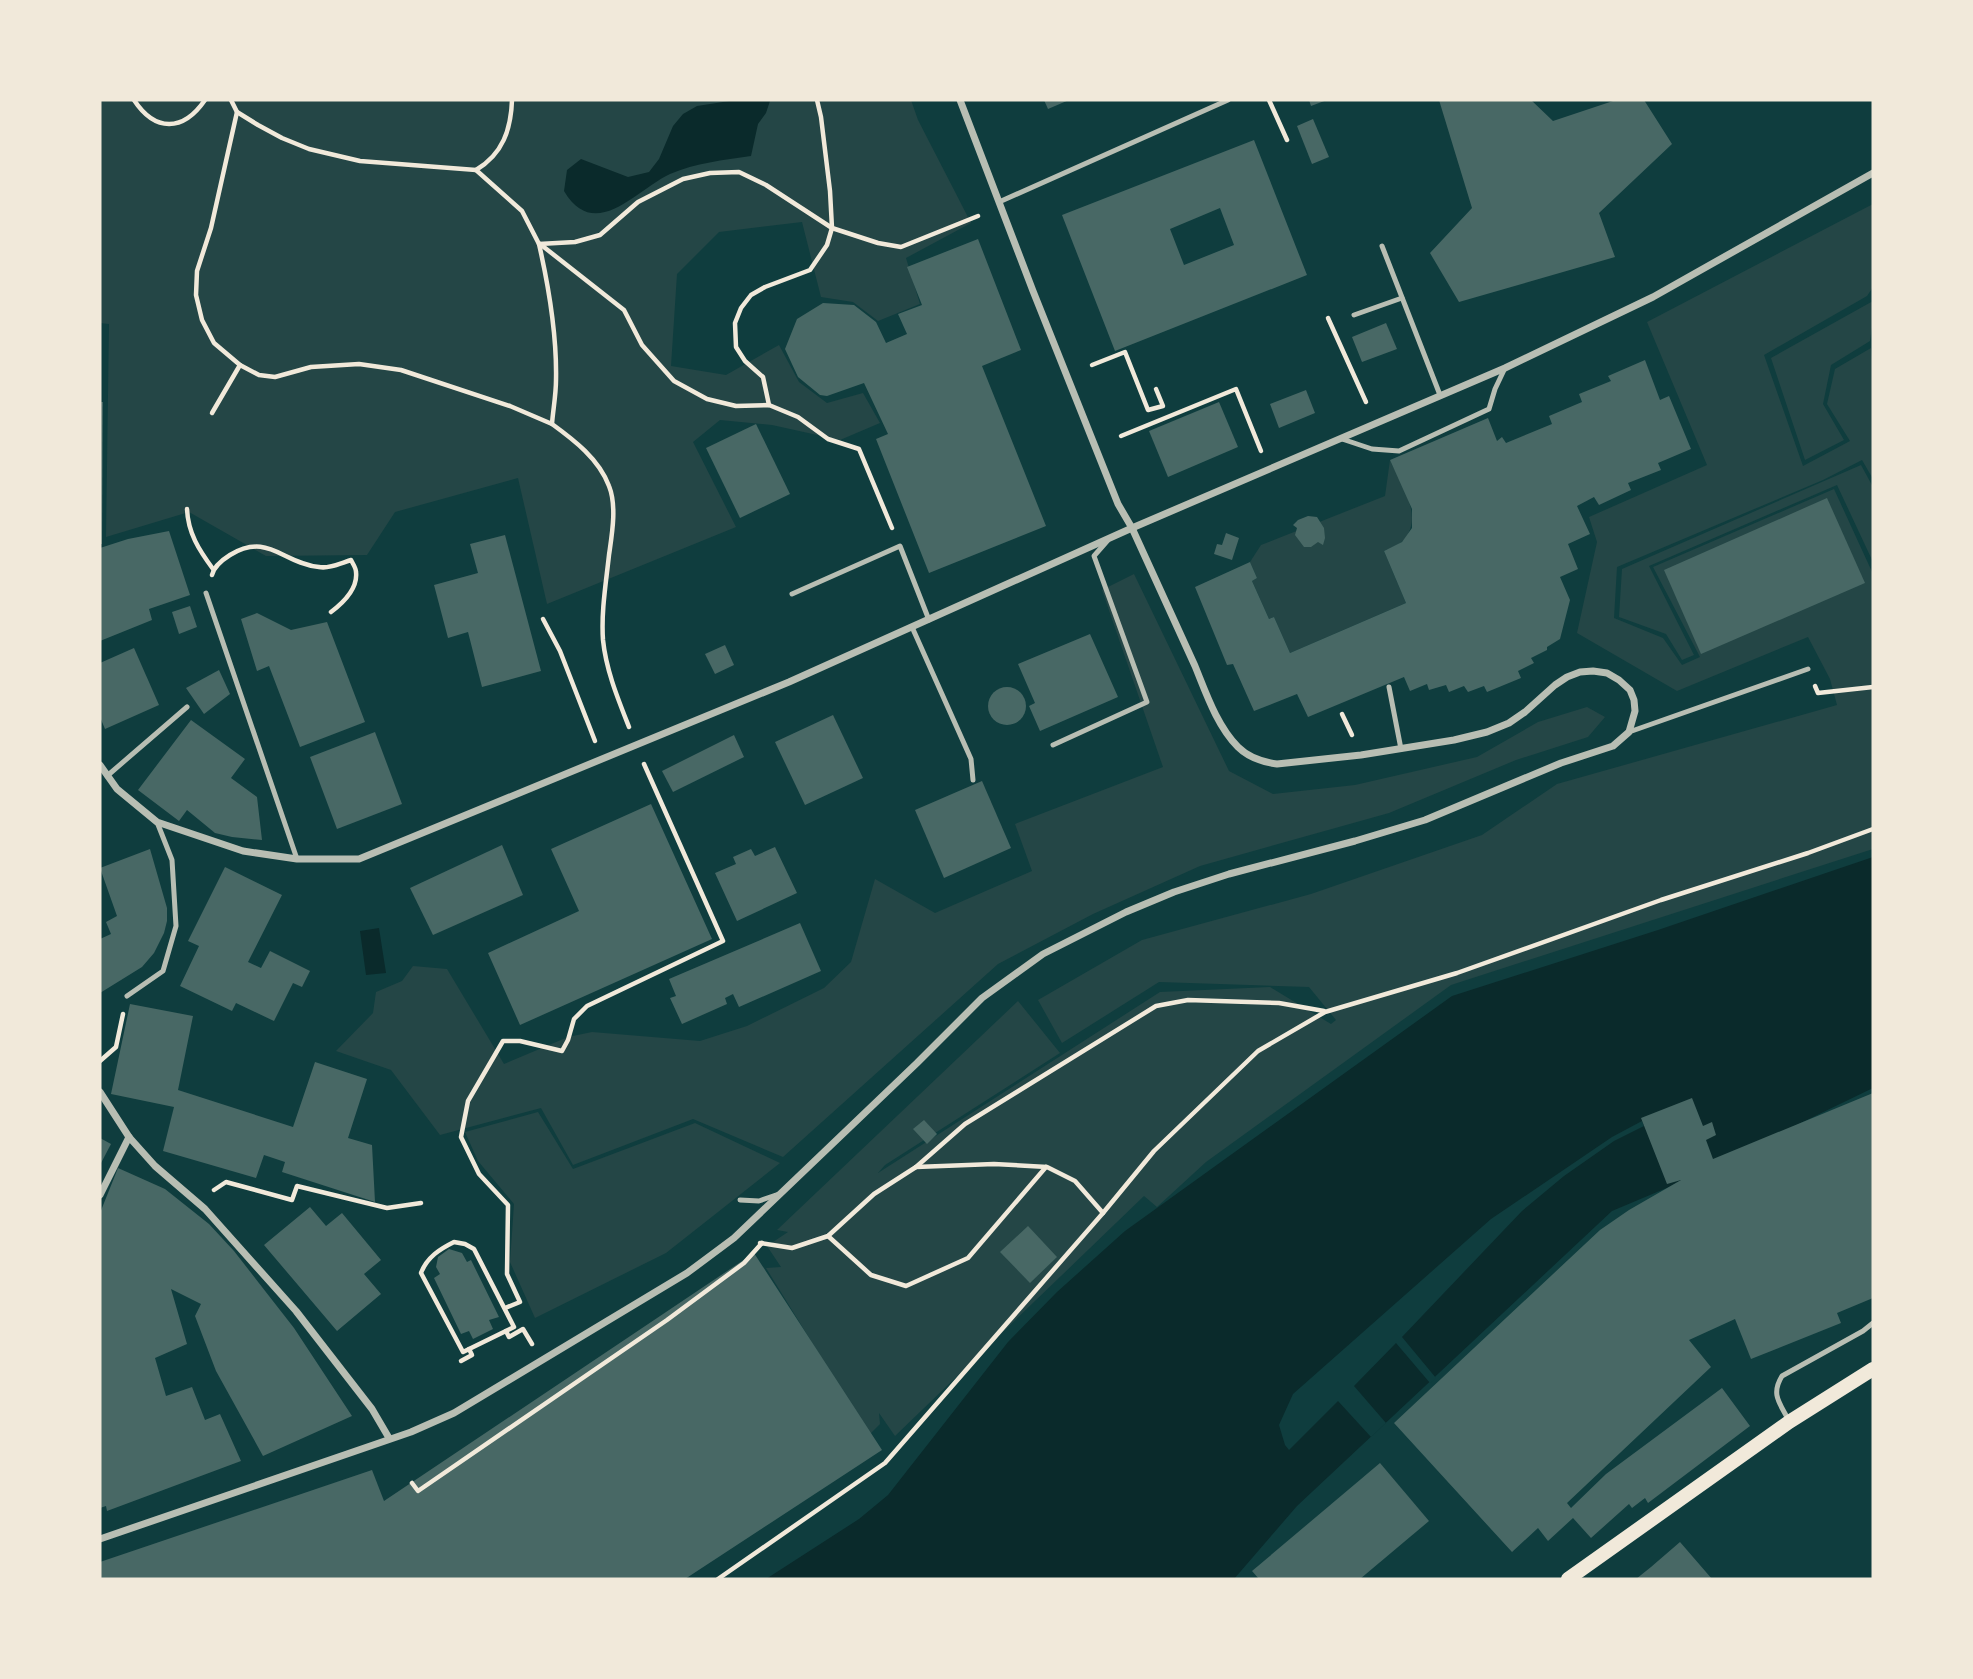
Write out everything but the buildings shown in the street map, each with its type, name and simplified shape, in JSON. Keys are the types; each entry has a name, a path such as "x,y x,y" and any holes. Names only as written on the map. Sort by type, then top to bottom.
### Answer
{"main road":[{"path":"1568,1579 1789,1422 1873,1369"}],"street":[{"path":"100,1539 411,1432 454,1413 687,1273 734,1238 982,998 1064,942 1174,892 1229,874 1425,820 1561,764 1613,747 1629,732 1635,711 1630,690 1606,673 1593,671 1567,677 1509,723 1487,732 1454,740 1277,764 1251,757 1240,749 1213,708 1132,528 1118,505 960,100"},
{"path":"100,765 117,789 157,822 243,851 297,859 359,859 789,682 1132,528 1505,368 1653,297 1873,173"},
{"path":"100,1092 129,1137 155,1166 205,1209 296,1311 372,1409 389,1438"},
{"path":"100,1195 129,1137"}],"lane":[{"path":"999,202 1228,100"},
{"path":"1382,246 1440,395"},
{"path":"1354,314 1402,298"},
{"path":"1339,438 1372,449 1399,451 1489,409 1505,368"},
{"path":"1053,745 1147,702 1094,556 1108,540"},
{"path":"792,594 900,546 929,620"},
{"path":"206,593 297,859"},
{"path":"912,627 971,759 972,780"},
{"path":"1629,732 1808,669"},
{"path":"1389,687 1401,749"},
{"path":"107,776 187,707"},
{"path":"127,996 163,971 176,926 172,860 157,822"},
{"path":"740,1200 759,1200 779,1194"},
{"path":"1789,1422 1777,1398 1776,1387 1782,1376 1873,1323"}],"path":[{"path":"134,100 154,121 173,124 184,121 205,100"},
{"path":"231,100 237,112 282,138 326,154 377,163 476,170 522,211 540,244 549,290 556,382 552,424"},
{"path":"476,170 489,161 504,141 510,124 512,100"},
{"path":"769,405 763,377 745,361 736,347 735,323 741,308 751,295 810,270 827,245 832,228 827,167 817,100"},
{"path":"1269,100 1287,140"},
{"path":"237,112 211,228 197,271 197,295 202,320 214,343 240,365 258,374 275,377 311,367 359,364 401,370 510,406 552,424 573,439 597,464 610,487 613,521 604,597 603,641 615,690 636,746 723,941 587,1006 574,1019 562,1051 520,1041 503,1041 468,1101 461,1137 479,1174 508,1205 507,1274 520,1302 505,1308"},
{"path":"540,244 575,242 600,235 638,202 683,179 710,173 739,172 766,185 832,228 878,243 901,247 978,216"},
{"path":"540,244 624,310 642,345 674,381 707,399 736,406 769,405 798,417 828,439 859,449 900,546"},
{"path":"1328,318 1366,402"},
{"path":"1092,365 1125,352 1148,410 1163,406 1156,389"},
{"path":"212,414 240,365"},
{"path":"1121,436 1236,389 1262,454"},
{"path":"187,509 188,525 193,537 214,569"},
{"path":"206,593 214,569 225,558 240,549 264,545 299,563 322,568 351,561 357,573 352,590 343,603 331,612"},
{"path":"543,619 561,651 602,760"},
{"path":"1808,669 1818,693 1873,687"},
{"path":"718,1579 885,1463 1154,1151 1258,1051 1325,1012 1457,973 1661,900 1808,853 1873,829"},
{"path":"100,1060 116,1047 127,996"},
{"path":"734,1238 792,1248 828,1236 874,1195 916,1167 965,1124 1156,1006 1188,1000 1279,1003 1325,1012"},
{"path":"916,1167 993,1164 1047,1167 1075,1181 1103,1213"},
{"path":"828,1236 871,1275 906,1286 968,1258 1047,1167"},
{"path":"195,1202 226,1182 292,1200 297,1186 387,1208 421,1203"},
{"path":"454,1242 474,1249 514,1326 506,1331 463,1352 421,1273 439,1249 454,1242"},
{"path":"412,1483 418,1491 678,1312 744,1263 762,1243"},
{"path":"506,1331 509,1337 523,1329"},
{"path":"461,1361 472,1355 469,1349"}],"shaded area":[{"path":"100,100 911,100 918,120 971,223 906,258 920,304 878,321 853,302 821,297 802,222 719,232 677,274 671,366 726,375 779,345 799,382 827,403 863,393 880,423 840,440 772,425 720,420 693,442 736,527 547,604 518,478 395,512 367,555 266,556 189,512 106,537 109,324 100,323"},
{"path":"736,100 770,101 758,124 751,156 680,170 657,181 616,208 602,213 589,213 576,206 564,191 567,170 581,159 628,177 649,172 659,159 673,126 683,114 697,106"},
{"path":"1873,204 1873,287 1867,296 1764,355 1803,466 1850,441 1827,404 1835,369 1871,348 1873,479 1862,460 1823,480 1617,567 1614,618 1663,638 1682,665 1700,657 1653,567 1834,489 1873,574 1873,849 1451,985 1206,1162 1157,1207 1144,1196 895,1436 879,1413 880,1424 869,1435 766,1268 781,1267 767,1246 788,1232 777,1230 1018,1001 1060,1053 885,1165 878,1173 1160,992 1270,987 1331,1024 1336,1020 1309,987 1159,982 1062,1043 1038,1000 1142,940 1311,894 1482,835 1557,784 1837,705 1830,679 1808,637 1677,691 1577,633 1597,542 1589,517 1707,465 1647,322"},
{"path":"1873,301 1870,341 1831,365 1823,404 1844,440 1805,460 1771,358"},
{"path":"1390,460 1409,500 1412,521 1404,540 1384,551 1406,603 1290,653 1274,617 1269,619 1252,581 1257,578 1250,562 1261,545 1385,496"},
{"path":"1861,465 1873,487 1873,562 1837,485 1649,566 1694,655 1682,660 1666,634 1619,617 1622,569"},
{"path":"1134,574 1229,771 1273,794 1355,785 1477,757 1538,722 1587,707 1605,717 1588,737 1516,760 1389,813 1200,866 1093,914 998,964 783,1157 693,1119 573,1165 541,1108 440,1135 391,1070 336,1051 373,1013 376,992 402,981 413,966 447,969 504,1064 568,1037 592,1032 700,1041 747,1026 824,988 851,962 875,879 935,913 1032,871 1015,824 1163,767 1102,590"},
{"path":"1873,857 1873,1088 1669,1187 1612,1211 1297,1506 1234,1579 766,1579 859,1519 888,1495 1008,1342 1057,1292 1125,1231 1452,996"},
{"path":"379,928 386,973 366,975 360,931"},
{"path":"538,1112 573,1169 695,1123 780,1163 666,1253 535,1318 510,1262 514,1204 478,1161 465,1132"}],"pier":[{"path":"1642,1121 1644,1126 1614,1141 1564,1176 1522,1211 1402,1337 1436,1378 1433,1381 1430,1383 1396,1343 1354,1386 1386,1423 1371,1437 1338,1401 1289,1450 1279,1425 1293,1394 1491,1219 1612,1137"}]}
